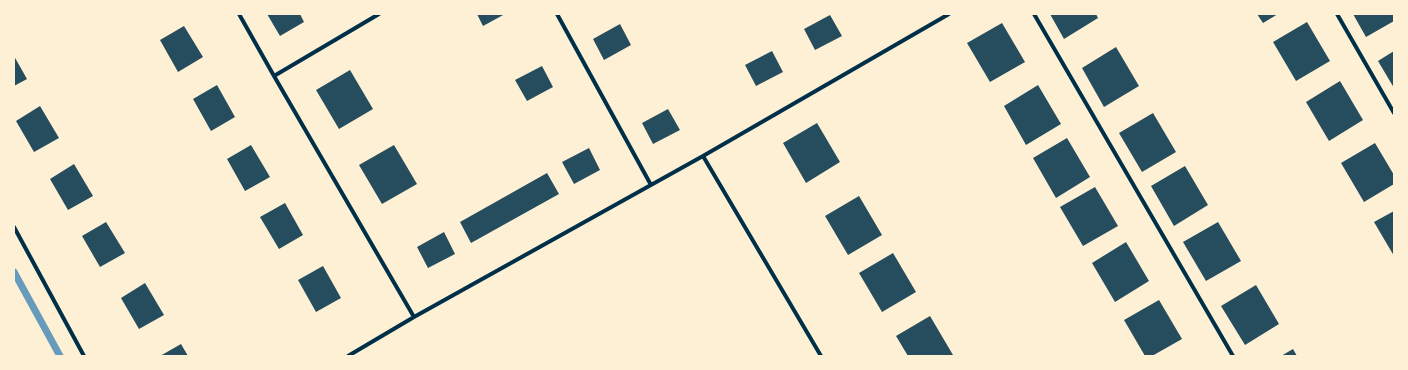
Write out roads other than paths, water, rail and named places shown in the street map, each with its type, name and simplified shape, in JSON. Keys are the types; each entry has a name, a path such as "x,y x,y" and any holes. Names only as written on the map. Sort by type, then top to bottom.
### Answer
{"street":[{"path":"239,14 414,317"},
{"path":"274,76 379,14"},
{"path":"557,14 651,185"},
{"path":"348,356 414,317 703,156 949,14"},
{"path":"1034,14 1233,356"},
{"path":"1337,14 1394,113"},
{"path":"703,156 821,356"},
{"path":"14,227 84,356"}],"waterway":[{"path":"14,272 60,356"}]}
